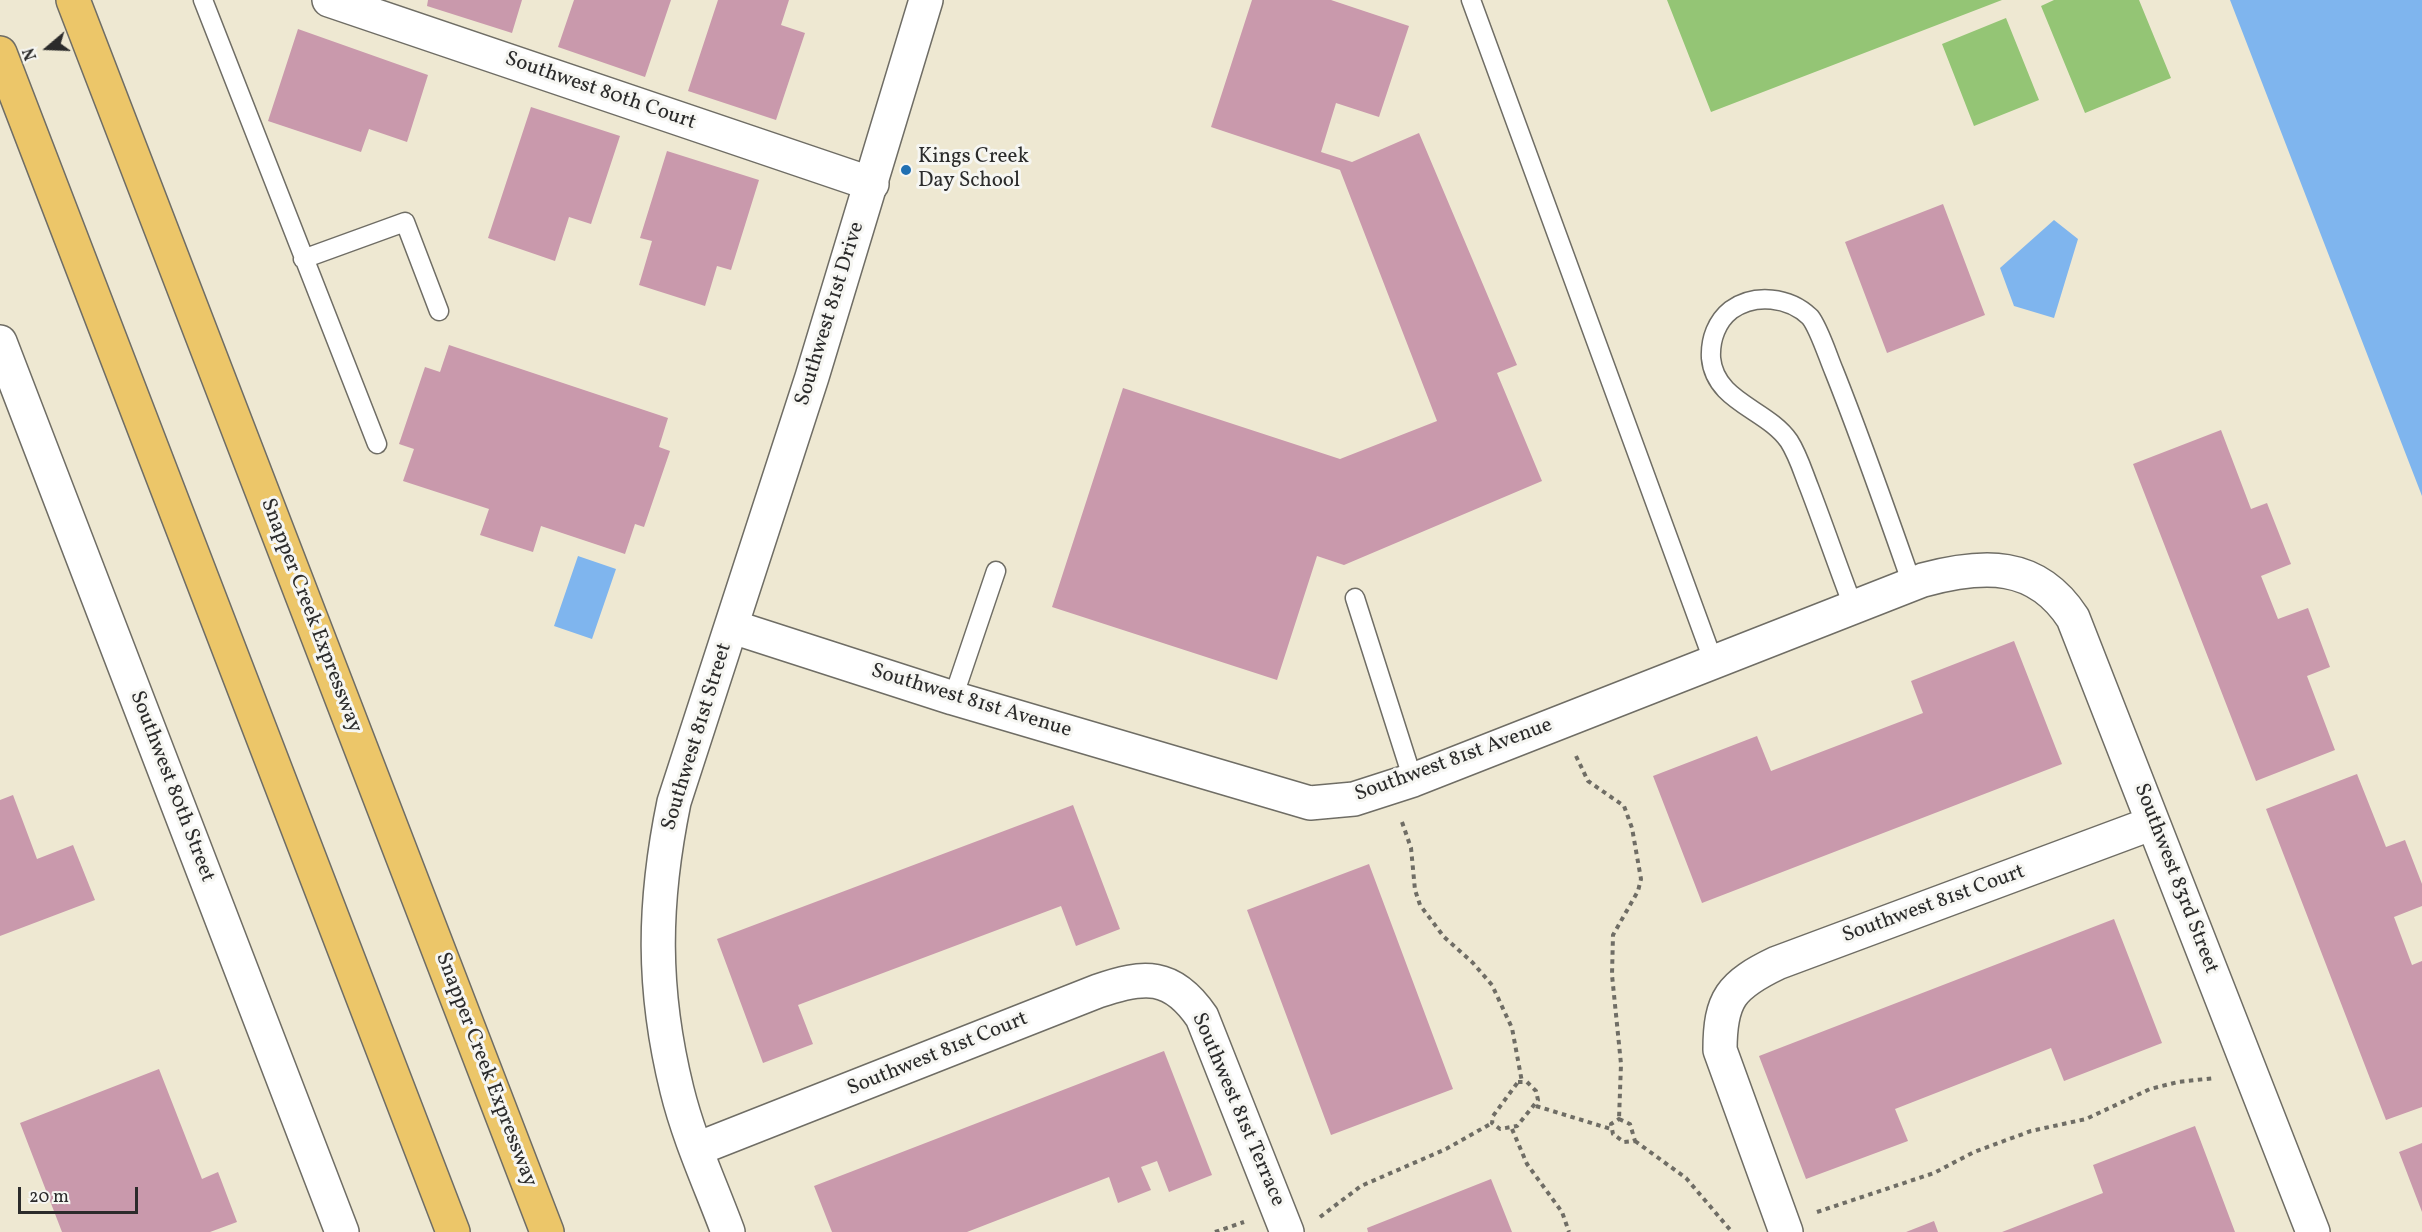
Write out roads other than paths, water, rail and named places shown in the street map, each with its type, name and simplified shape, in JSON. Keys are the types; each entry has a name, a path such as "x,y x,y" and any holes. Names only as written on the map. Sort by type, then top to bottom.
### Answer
{"highway":[{"name":"Snapper Creek Expressway","path":"74,0 547,1232"},
{"path":"0,52 453,1232"}],"street":[{"name":"Southwest 80th Court","path":"329,0 872,184"},
{"name":"Southwest 81st Drive","path":"733,627 872,184 926,0"},
{"name":"Southwest 80th Street","path":"0,342 342,1232"},
{"name":"Southwest 81st Avenue","path":"733,627 953,698 1310,803 1354,799 1413,780 1912,584 1959,570 1993,570"},
{"name":"Southwest 83rd Street","path":"1993,570 2014,571 2031,578 2062,600 2073,618 2313,1232"},
{"name":"Southwest 81st Street","path":"728,1232 678,1093 662,1012 657,953 658,904 663,855 674,802 733,627"},
{"name":"Southwest 81st Court","path":"1786,1232 1720,1050 1720,1024 1725,1003 1741,984 1777,963 2153,823"},
{"name":"Southwest 81st Court","path":"697,1149 1129,980 1154,981 1180,991"},
{"name":"Southwest 81st Terrace","path":"1180,991 1195,1006 1209,1030 1299,1226"}],"lane":[{"path":"203,0 377,444"},
{"path":"1471,0 1714,663"},
{"path":"303,259 405,222 439,311"},
{"path":"1853,606 1814,499 1789,441 1775,425 1728,393 1716,377 1711,358 1713,337 1720,319 1739,305 1764,299 1788,302 1811,318 1851,413 1912,584"},
{"path":"953,698 996,571"},
{"path":"1355,598 1413,780"}],"water":[{"path":"2230,0 2422,0 2422,496"},
{"path":"2054,220 2078,239 2054,318 2014,306 2000,268"},
{"path":"578,556 616,569 592,639 554,626"}],"place":[{"name":"Kings Creek Day School","path":"906,170"}]}
